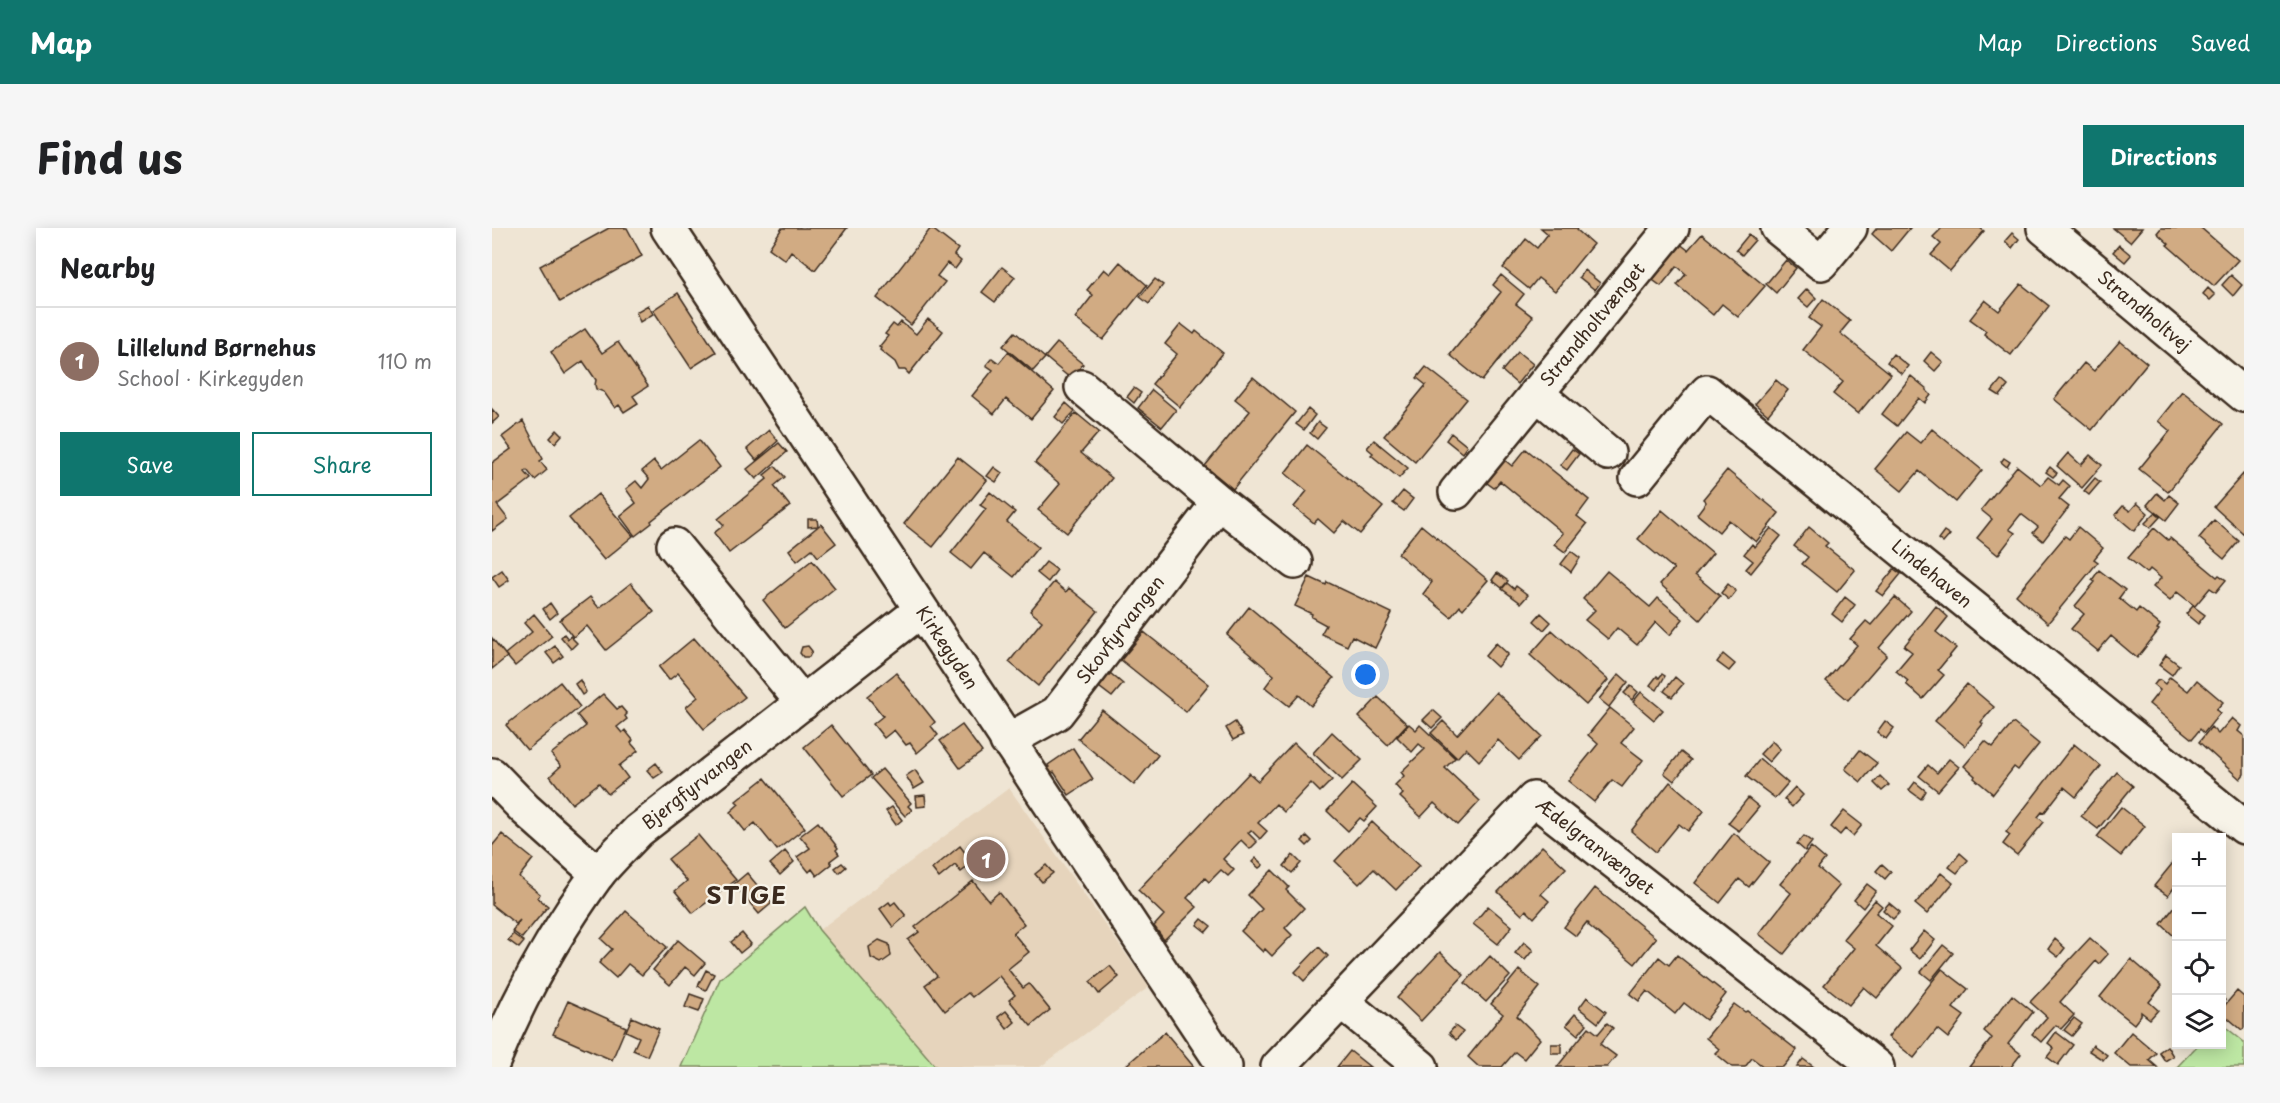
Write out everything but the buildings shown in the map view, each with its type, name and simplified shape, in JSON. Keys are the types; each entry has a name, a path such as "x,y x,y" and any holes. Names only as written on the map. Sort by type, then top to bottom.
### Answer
{"street":[{"name":"Kirkegyden","path":"668,228 920,611 1225,1067"},
{"name":"Strandholtvænget","path":"1456,492 1672,228"},
{"path":"1778,228 1821,263 1850,228"},
{"name":"Strandholtvej","path":"2044,228 2244,395"},
{"path":"1082,387 1219,502 1295,562"},
{"name":"Lindehaven","path":"1637,478 1707,392 2244,827"},
{"name":"Strandholtvænget","path":"1536,393 1608,453"},
{"name":"Skovfyrvangen","path":"1007,741 1057,713 1219,502"},
{"path":"674,545 802,703"},
{"name":"Bjergfyrvangen","path":"492,1064 517,1006 553,941 598,874 638,831 920,611"},
{"path":"492,775 525,809 598,874"},
{"name":"Ædelgranvænget","path":"1278,1067 1534,799 1877,1067"},
{"path":"1341,1001 1421,1067"}],"shaded area":[{"path":"1009,788 1149,987 1040,1067 936,1067 819,930"}],"green space":[{"path":"805,907 819,930 936,1067 681,1067 720,979"},
{"path":"2226,1027 2244,1042 2244,1067 2177,1067 2194,1049 2226,1049"}],"place":[{"name":"Lillelund Børnehus","path":"986,859"}],"district":[{"name":"STIGE","path":"747,896"}]}
